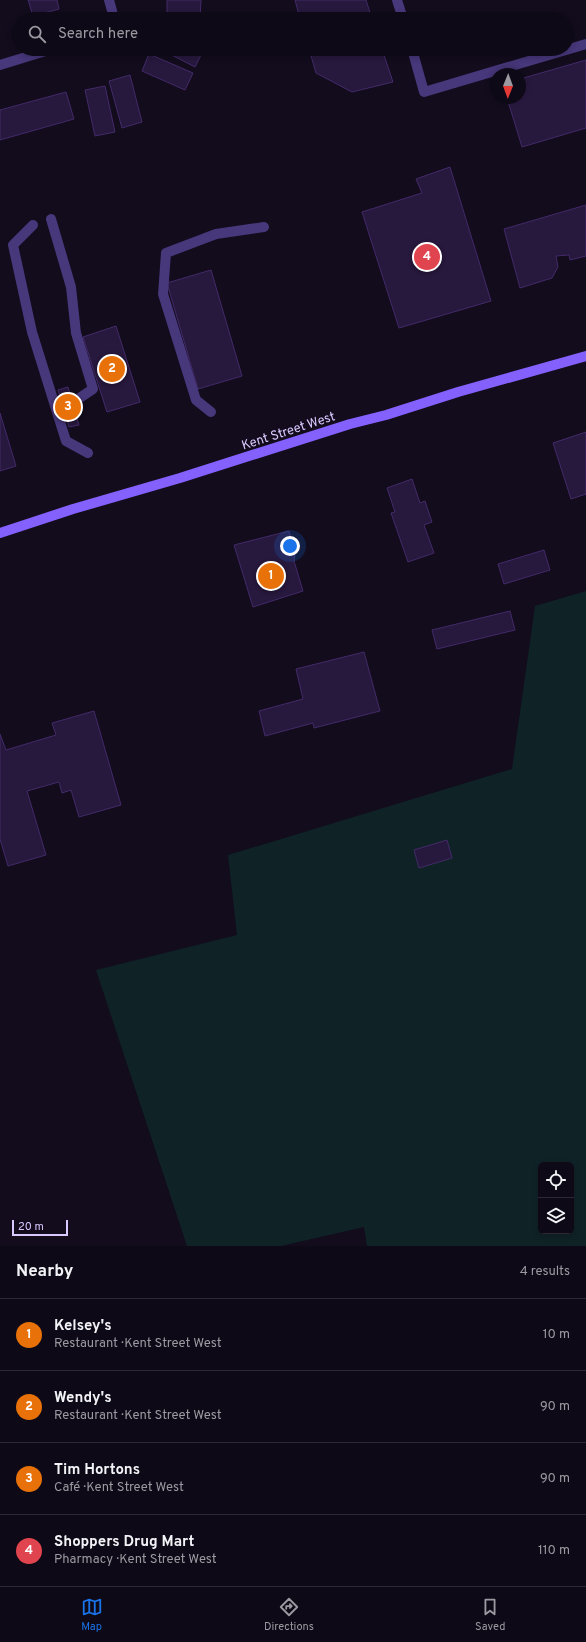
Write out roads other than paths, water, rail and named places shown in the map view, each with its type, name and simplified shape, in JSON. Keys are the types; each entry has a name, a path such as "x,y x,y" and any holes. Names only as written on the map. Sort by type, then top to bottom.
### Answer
{"main road":[{"name":"Kent Street West","path":"0,533 73,509 180,478 350,424 386,415 458,392 586,356"}],"street":[{"path":"109,0 112,12"},
{"path":"397,0 401,12"},
{"path":"574,48 586,44"},
{"path":"0,66 31,56"},
{"path":"414,56 424,92 546,56"},
{"path":"51,219 71,287 76,333 93,389 81,397"},
{"path":"33,225 13,245 32,332 66,441 88,453"},
{"path":"211,412 196,400 163,294 166,253 216,234 264,227"}],"place":[{"name":"Shoppers Drug Mart","path":"427,257"},
{"name":"Wendy's","path":"112,369"},
{"name":"Tim Hortons","path":"68,407"},
{"name":"Kelsey's","path":"271,576"}]}
